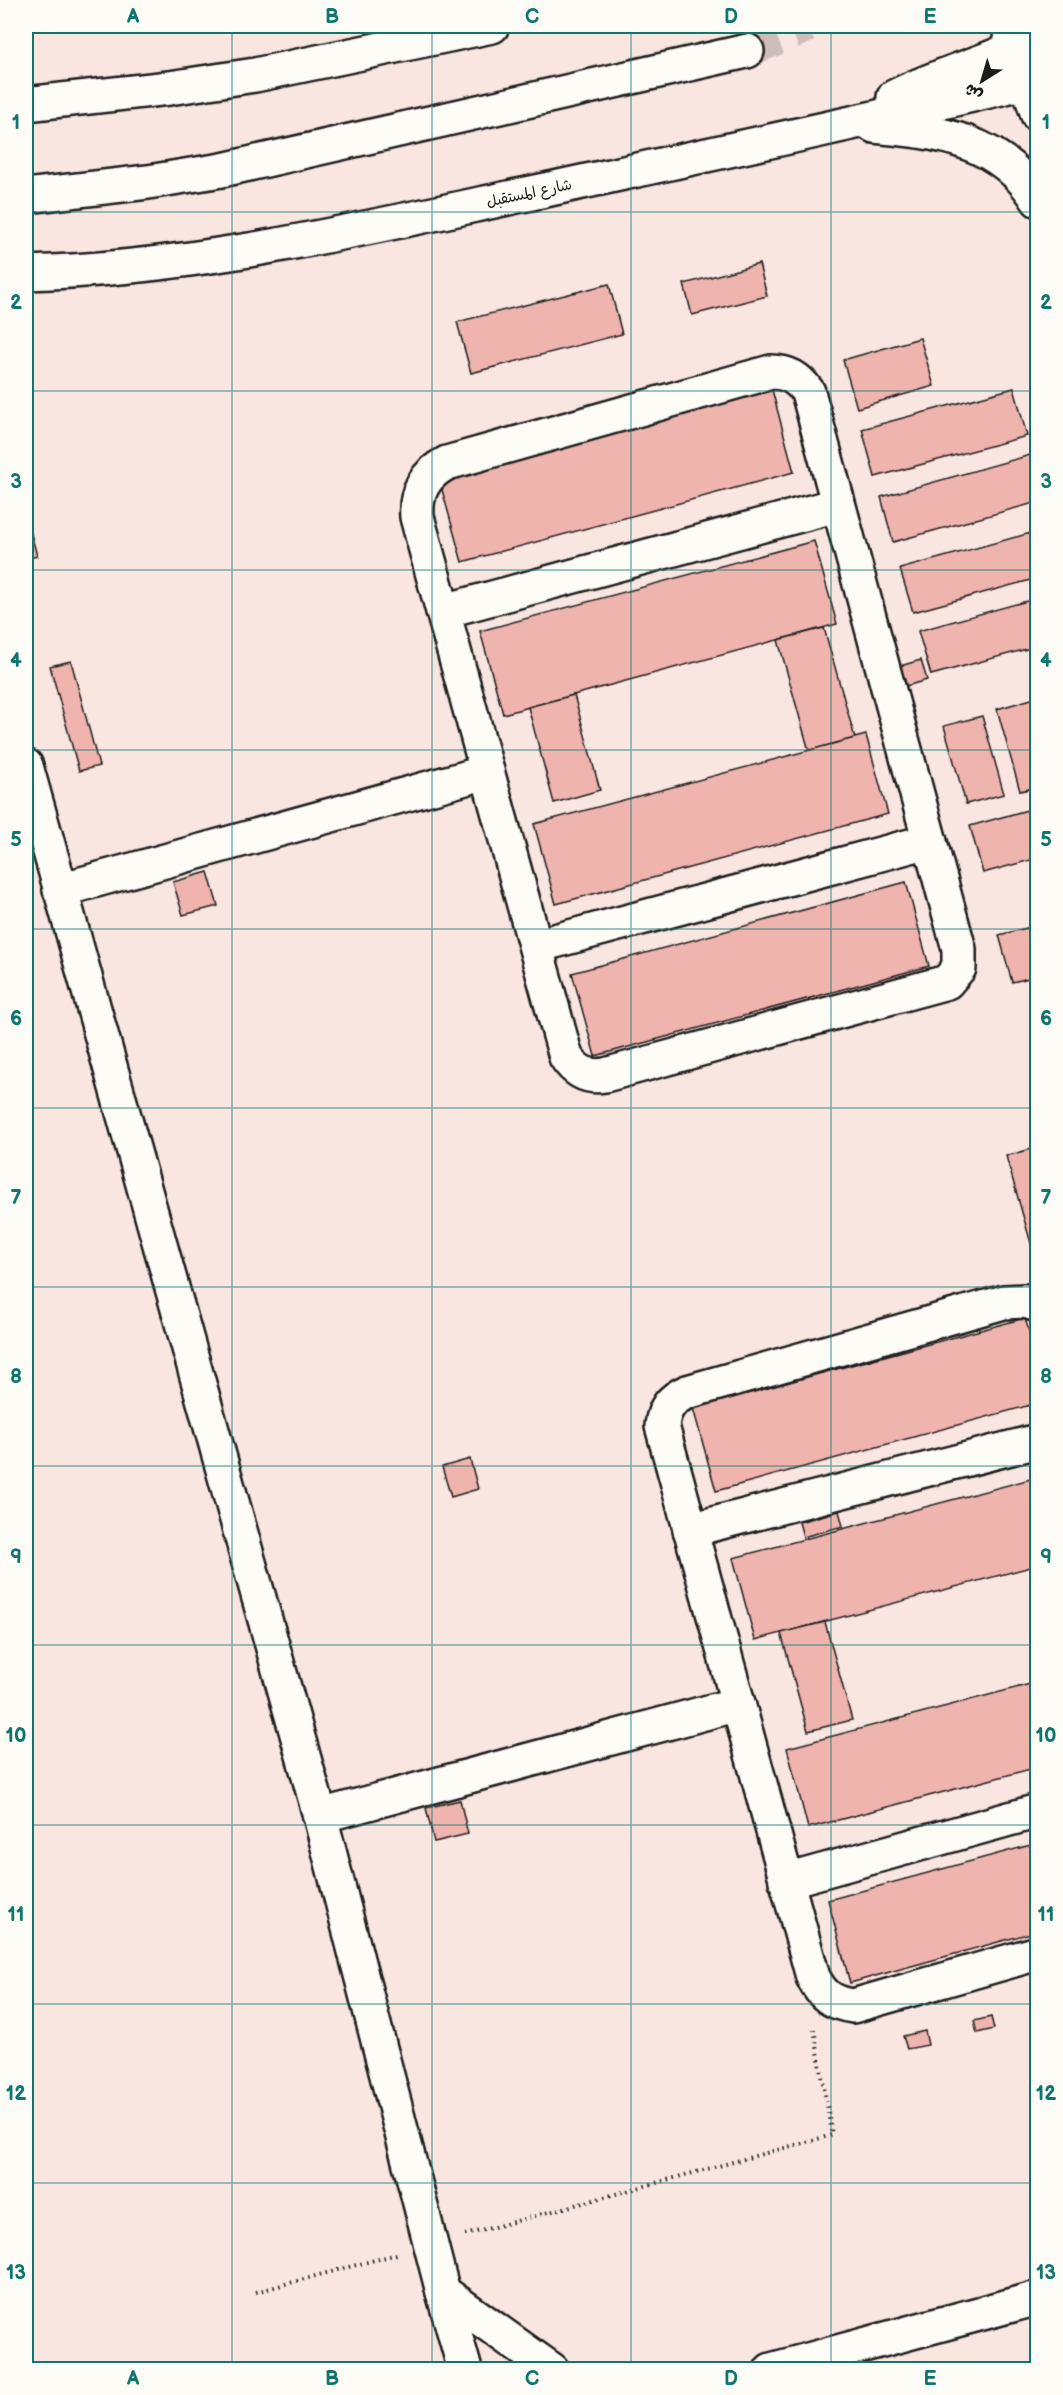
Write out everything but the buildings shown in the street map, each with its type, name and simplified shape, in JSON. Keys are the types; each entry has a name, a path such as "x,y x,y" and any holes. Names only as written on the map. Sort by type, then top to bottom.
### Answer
{"main road":[{"path":"26,104 169,88 255,75 492,26"},
{"path":"852,123 912,87 1020,36 1034,77 1038,115"},
{"path":"26,196 148,183 233,168 747,51"},
{"name":"شارع المستقبل","path":"29,275 183,259 328,237 852,123 1034,77"},
{"path":"852,123 948,135 980,148 1009,167 1038,200"},
{"path":"771,372 788,374 796,378 808,392 961,958 959,968 947,982 605,1075 587,1075 578,1071 566,1057 444,610 417,517 416,506 422,484 438,468 447,463 762,374 771,372"},
{"path":"444,610 837,506"},
{"path":"26,766 320,1816 465,2370"},
{"path":"60,890 488,772"},
{"path":"536,946 929,841"},
{"path":"1038,1305 1025,1300 1004,1302 687,1392 677,1396 663,1414 662,1426 786,1881 813,1977 819,1989 828,1998 840,2004 853,2006 1038,1953"},
{"path":"690,1530 1038,1441"},
{"path":"320,1816 738,1704"},
{"path":"786,1881 1038,1811"},
{"path":"443,2292 552,2370"},
{"path":"771,2370 1038,2298"}],"path":[{"path":"256,2292 832,2135 812,2019 828,1998"}],"tunnel":[{"path":"747,51 808,26"}]}
